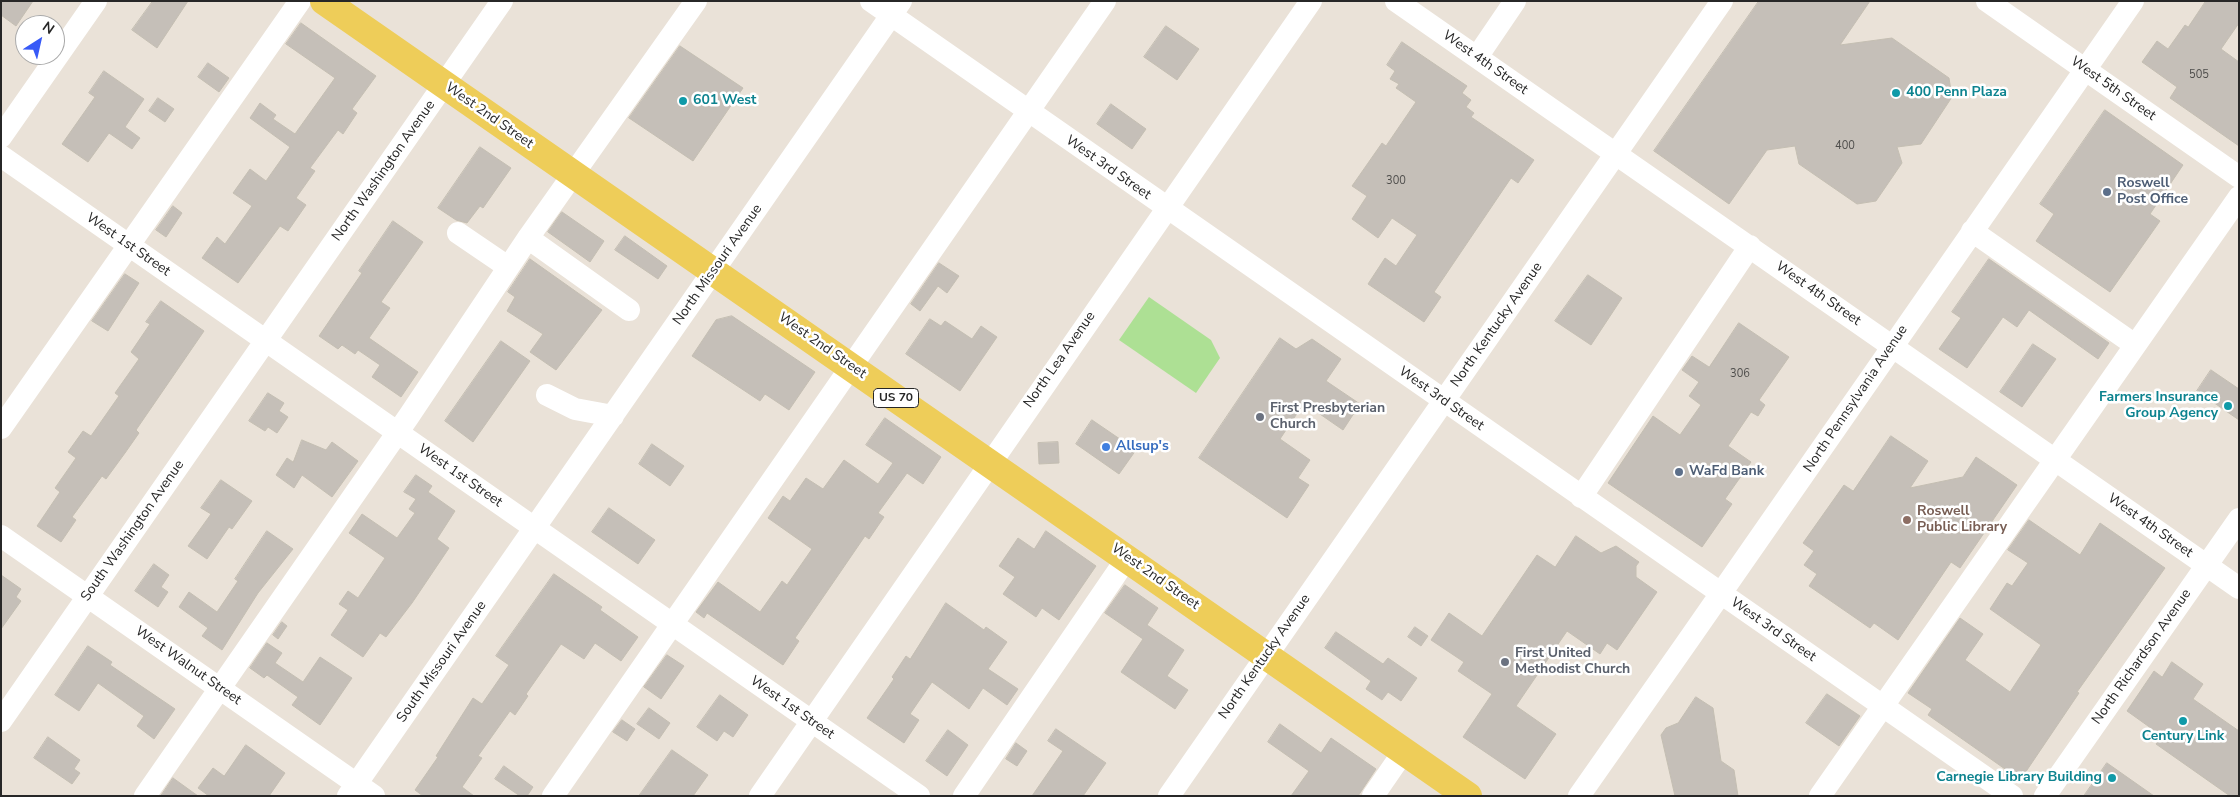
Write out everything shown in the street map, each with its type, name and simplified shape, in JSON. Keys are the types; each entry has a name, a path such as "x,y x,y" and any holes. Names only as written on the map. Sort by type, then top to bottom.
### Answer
{"main road":[{"name":"West 2nd Street","path":"324,1 1468,796"}],"street":[{"path":"1,137 96,1"},
{"path":"1,428 300,1"},
{"name":"North Washington Avenue","path":"266,341 502,1"},
{"path":"145,796 398,433 572,174 696,1"},
{"name":"West 3rd Street","path":"871,1 896,8 1028,112 2012,796"},
{"path":"553,796 1105,1"},
{"name":"North Lea Avenue","path":"760,796 989,462 1311,1"},
{"name":"West 4th Street","path":"1396,1 2239,588"},
{"path":"1477,57 1515,1"},
{"name":"North Kentucky Avenue","path":"1169,796 1722,1"},
{"name":"West 5th Street","path":"1987,1 2239,176"},
{"name":"North Pennsylvania Avenue","path":"1578,796 1721,594 2133,1"},
{"name":"North Missouri Avenue","path":"535,528 896,8"},
{"name":"West 1st Street","path":"1,156 919,796"},
{"path":"1820,796 2239,197"},
{"path":"1972,231 2135,345"},
{"path":"458,233 508,267"},
{"path":"528,238 629,310"},
{"path":"1581,497 1750,246"},
{"name":"South Washington Avenue","path":"1,721 266,341"},
{"path":"547,395 575,409 613,416"},
{"name":"North Richardson Avenue","path":"2045,796 2239,519"},
{"name":"South Missouri Avenue","path":"360,792 535,528"},
{"name":"West Walnut Street","path":"1,536 220,688 360,792"},
{"path":"964,796 1127,558"},
{"path":"1374,796 1404,751"}],"green space":[{"path":"1149,297 1211,340 1220,358 1196,393 1119,340"}],"building":[{"path":"1,1 33,1 23,15 15,15 15,25 1,15"},
{"path":"153,1 188,1 157,48 132,30"},
{"path":"1759,1 1870,1 1840,45 1892,38 1949,78 1952,97 1921,144 1897,147 1902,163 1876,201 1857,204 1799,164 1795,146 1767,150 1729,204 1654,151"},
{"path":"2206,1 2239,1 2239,23 2221,49 2239,62 2239,146 2170,98 2177,87 2142,62 2157,41 2168,49 2185,25 2188,27"},
{"path":"301,23 376,76 352,109 357,113 343,134 338,130 310,168 315,171 296,198 306,205 288,231 280,226 238,283 202,258 217,237 225,244 252,206 233,193 250,169 266,181 290,147 250,118 260,103 276,115 273,119 295,134 335,78 286,44"},
{"path":"1166,26 1199,49 1177,80 1144,57"},
{"path":"1402,42 1467,86 1462,93 1471,100 1466,107 1474,113 1471,117 1534,160 1518,183 1511,178 1434,292 1441,297 1424,322 1368,284 1385,258 1396,266 1417,235 1392,218 1378,238 1352,219 1367,196 1352,186 1382,143 1386,146 1416,102 1396,88 1399,84 1390,79 1395,71 1387,65"},
{"name":"601 West","path":"680,46 743,88 693,161 629,118"},
{"path":"208,63 229,78 219,92 198,77"},
{"path":"104,71 144,99 125,127 140,138 132,149 109,133 88,162 62,144 95,97 89,93"},
{"path":"158,98 174,109 165,122 149,111"},
{"path":"1111,104 1146,129 1132,149 1097,124"},
{"name":"Roswell Post Office","path":"2105,110 2183,165 2150,214 2160,221 2110,292 2036,241 2054,214 2040,204"},
{"path":"480,147 511,168 483,208 480,206 467,223 456,220 438,208"},
{"path":"173,206 182,213 166,237 156,230"},
{"path":"562,212 604,241 590,262 548,232"},
{"path":"393,221 423,242 381,302 390,308 369,338 418,372 401,397 372,377 380,365 358,350 355,354 342,345 338,349 319,336 362,273 359,271"},
{"path":"625,236 667,266 658,279 615,250"},
{"path":"530,259 602,310 556,370 530,352 543,334 507,311 515,297 508,292"},
{"path":"1989,259 2109,343 2098,359 2029,310 2017,327 2003,317 1967,368 1939,349 1961,318 1952,312"},
{"path":"939,263 959,276 947,293 938,286 920,311 911,304"},
{"path":"125,274 139,283 108,331 92,321"},
{"path":"1588,275 1622,298 1591,345 1555,321"},
{"path":"161,301 204,331 136,430 139,433 125,453 106,479 102,476 72,517 76,520 61,542 37,526 60,492 55,488 76,458 68,452 83,431 91,436 119,396 115,393 139,359 131,352 150,324 146,322"},
{"path":"732,316 815,372 789,410 765,394 760,401 692,356 716,320"},
{"path":"930,319 941,326 945,321 972,339 981,326 997,337 960,391 906,354"},
{"name":"WaFd Bank","path":"1739,323 1789,357 1759,400 1765,405 1758,416 1751,412 1728,446 1751,462 1725,499 1732,504 1702,547 1608,483 1653,416 1680,435 1701,405 1689,396 1699,382 1682,370 1692,356 1709,367"},
{"name":"First Presbyterian Church","path":"1280,338 1296,349 1312,339 1341,359 1326,381 1360,404 1343,430 1304,403 1280,439 1310,460 1298,478 1309,485 1287,518 1199,458"},
{"path":"501,341 530,361 473,442 445,421"},
{"path":"2033,344 2056,359 2022,407 2000,392"},
{"name":"Farmers Insurance Group Agency","path":"2211,370 2239,389 2239,420 2197,391"},
{"path":"268,393 284,403 279,411 288,417 277,433 268,427 265,431 249,421"},
{"path":"885,418 941,457 923,484 907,473 878,513 884,517 869,539 865,536 795,638 799,641 783,665 707,613 704,618 696,612 718,582 760,612 782,581 787,585 812,549 768,518 783,496 790,501 806,478 823,489 844,460 878,484 893,463 866,445"},
{"name":"Allsup's","path":"1092,420 1136,450 1119,474 1076,444"},
{"name":"Roswell Public Library","path":"1891,436 1928,461 1910,488 1963,477 1976,457 2017,485 1960,568 1951,562 1898,640 1874,623 1870,628 1809,586 1817,574 1804,565 1814,551 1803,543 1844,485 1853,491"},
{"path":"302,440 326,450 332,442 358,461 332,497 302,475 294,488 276,475 287,458 293,462"},
{"path":"1058,442 1059,463 1039,464 1038,443"},
{"path":"652,444 684,466 670,486 639,464"},
{"path":"416,475 432,486 428,492 455,511 437,539 449,548 412,603 386,637 380,633 363,657 331,635 348,610 339,604 348,591 358,598 385,558 349,533 362,514 397,538 415,513 409,509 416,499 404,492"},
{"path":"221,480 252,501 232,529 229,527 207,559 188,546 211,514 201,508"},
{"path":"609,508 655,540 638,564 592,532"},
{"path":"2029,520 2080,555 2100,523 2165,568 2077,692 2079,693 2025,773 2015,776 1928,715 1932,709 1908,693 1960,618 1983,634 1965,660 2010,692 2041,645 1990,609 2007,583 2012,586 2028,563 2008,550"},
{"path":"267,531 293,549 258,593 222,650 202,636 208,628 179,607 189,592 217,612 238,581 235,579"},
{"path":"1046,531 1096,566 1059,620 1042,608 1036,617 1003,594 1015,577 999,566 1018,538 1034,549"},
{"name":"First United Methodist Church","path":"1576,536 1601,553 1616,546 1639,562 1636,566 1636,577 1657,592 1617,650 1607,643 1600,654 1567,631 1516,706 1556,734 1525,779 1463,737 1492,694 1458,671 1464,662 1431,640 1449,613 1482,636 1537,555 1555,567"},
{"path":"154,564 169,575 161,587 168,592 158,607 135,591"},
{"path":"554,574 602,607 600,610 638,637 621,661 595,643 584,659 561,644 526,694 528,696 515,715 510,711 478,756 482,758 462,787 474,796 423,796 415,790 438,757 436,756 473,698 482,704 509,665 496,656"},
{"path":"1,575 21,589 16,597 21,601 1,629"},
{"path":"1125,585 1158,608 1147,625 1184,650 1167,676 1188,690 1175,709 1121,672 1143,639 1105,613"},
{"path":"946,603 984,630 986,627 1007,642 988,669 1018,689 1007,705 983,688 969,709 932,682 910,714 919,720 904,743 867,718 894,679 892,677 906,656 910,659"},
{"path":"282,622 287,626 278,639 273,635"},
{"path":"1415,627 1428,636 1421,646 1408,637"},
{"path":"1336,632 1383,664 1388,658 1417,678 1401,701 1388,692 1382,700 1366,689 1371,681 1325,648"},
{"path":"267,643 282,653 275,663 303,682 320,657 352,678 320,725 292,705 298,697 267,675 264,678 250,668"},
{"path":"88,646 112,662 110,665 175,709 154,739 137,726 144,716 98,683 79,711 55,695"},
{"path":"667,655 684,666 661,699 644,687"},
{"name":"Century Link","path":"2172,662 2203,684 2193,699 2239,731 2239,796 2230,796 2156,744 2162,736 2127,711 2154,671 2162,677"},
{"path":"1827,694 1860,716 1839,746 1806,723"},
{"path":"720,695 748,715 733,737 724,731 717,741 697,727"},
{"path":"1696,697 1713,708 1721,761 1734,770 1738,796 1675,796 1661,735 1666,728 1678,723"},
{"path":"649,708 670,723 659,739 637,724"},
{"path":"622,720 635,729 627,741 613,732"},
{"path":"1280,724 1321,753 1331,738 1376,769 1358,796 1291,796 1309,771 1268,742"},
{"path":"1056,729 1106,763 1083,796 1032,796 1063,751 1048,741"},
{"path":"948,730 968,745 947,776 926,761"},
{"path":"48,737 80,760 74,769 80,773 72,784 34,758"},
{"path":"1016,743 1027,751 1017,766 1006,759"},
{"path":"246,745 285,773 269,796 209,796 198,788 213,768 224,776"},
{"path":"672,750 708,775 693,796 639,796"},
{"name":"Carnegie Library Building","path":"2107,763 2154,796 2084,796"},
{"path":"504,766 533,787 527,796 520,796 495,779"},
{"path":"173,778 198,796 161,796"}],"place":[{"name":"400 Penn Plaza","path":"1896,93"},
{"name":"601 West","path":"683,101"},
{"name":"Roswell Post Office","path":"2107,192"},
{"name":"Farmers Insurance Group Agency","path":"2228,406"},
{"name":"First Presbyterian Church","path":"1260,417"},
{"name":"Allsup's","path":"1106,447"},
{"name":"WaFd Bank","path":"1679,472"},
{"name":"Roswell Public Library","path":"1907,520"},
{"name":"First United Methodist Church","path":"1505,662"},
{"name":"Century Link","path":"2183,721"},
{"name":"Carnegie Library Building","path":"2112,778"}]}
